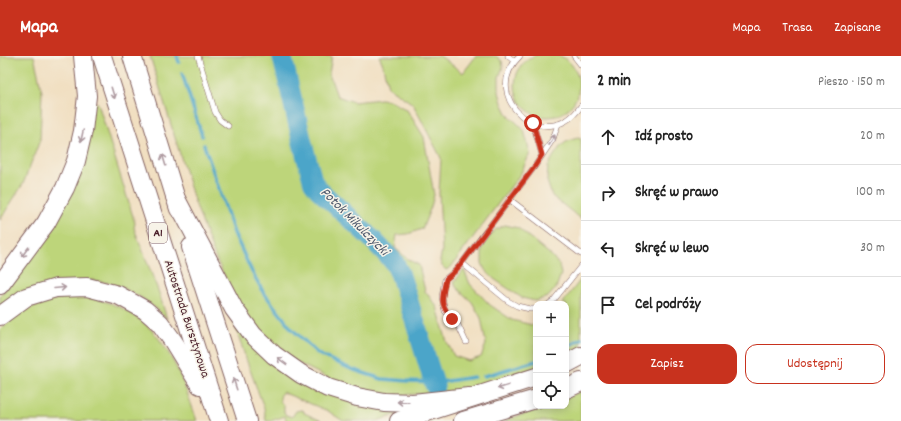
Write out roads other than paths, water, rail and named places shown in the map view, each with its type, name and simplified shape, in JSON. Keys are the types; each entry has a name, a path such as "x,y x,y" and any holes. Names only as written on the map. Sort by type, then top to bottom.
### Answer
{"highway":[{"path":"0,285 46,223 65,188 76,161 83,131 87,96 83,56"},
{"name":"Autostrada Bursztynowa","path":"102,56 217,416"},
{"name":"Autostrada Bursztynowa","path":"132,56 175,197 247,421"},
{"path":"175,197 234,309 253,335 274,355 301,374 328,388 357,398 384,402 413,403 469,397"},
{"path":"0,316 26,297 56,288 87,287 118,294 145,310 160,323 173,341 217,416"},
{"path":"569,362 581,356"},
{"path":"399,421 469,397 533,378"},
{"path":"569,388 581,382"},
{"path":"463,421 533,402"},
{"path":"487,421 533,402"}],"lane":[{"path":"198,56 215,112 220,120 228,126"},
{"path":"508,56 514,61"},
{"path":"520,56 514,61 508,74 507,89 511,104 520,115 533,123 545,125 558,124 579,112 581,106"},
{"path":"574,56 581,64"},
{"path":"533,123 542,155"},
{"path":"466,342 458,325 445,311 442,298 446,279 462,263 535,166 553,140 558,124"},
{"path":"509,199 581,254"},
{"path":"462,263 508,301 518,306 533,309"},
{"path":"553,301 581,266"}],"waterway":[{"path":"177,56 179,62"},
{"name":"Potok Mikulczycki","path":"282,56 313,182 319,190 372,239 394,262 400,274 435,386"},
{"path":"182,73 202,136"},
{"path":"204,145 234,233 252,272 264,293 291,328 318,354 351,369 382,379 433,382"},
{"path":"569,345 581,339"},
{"path":"484,376 533,362"},
{"path":"434,383 474,377"}]}
